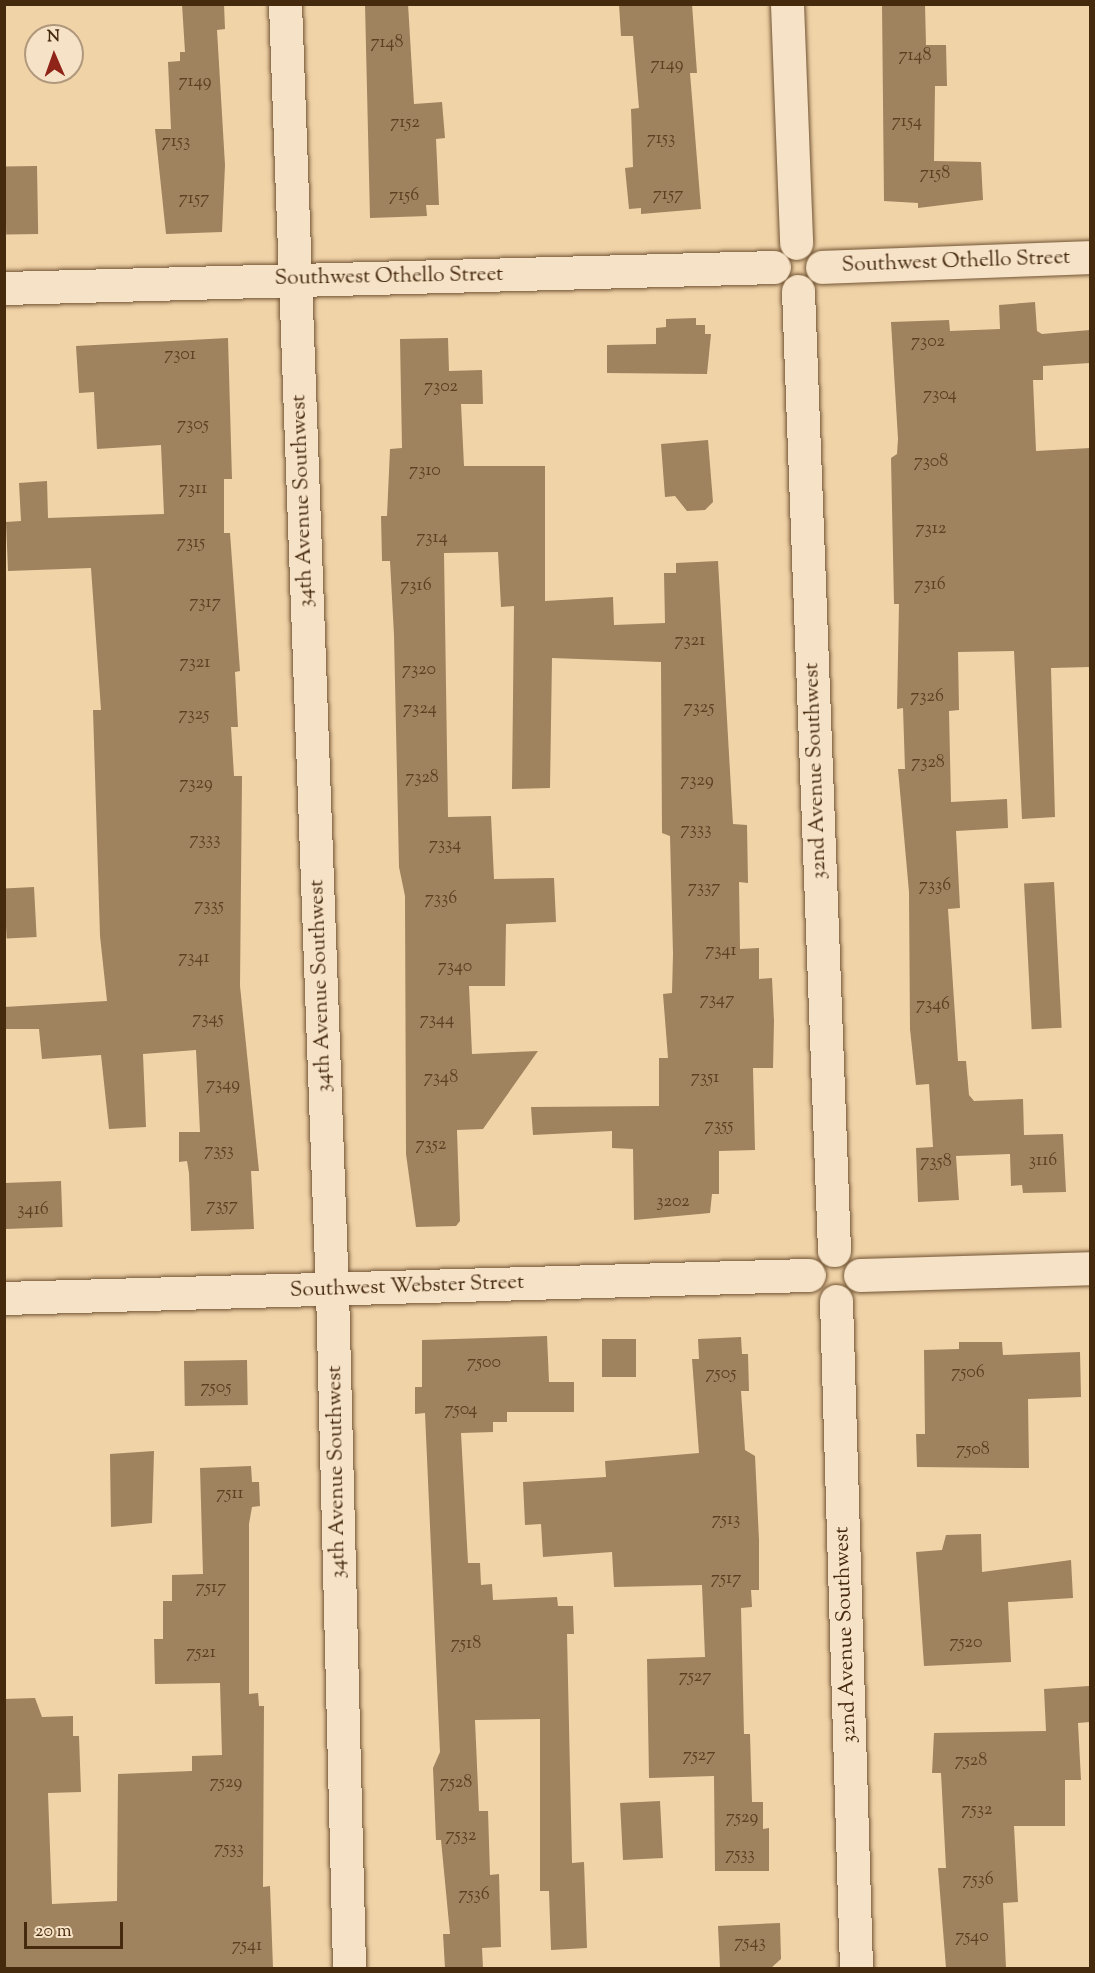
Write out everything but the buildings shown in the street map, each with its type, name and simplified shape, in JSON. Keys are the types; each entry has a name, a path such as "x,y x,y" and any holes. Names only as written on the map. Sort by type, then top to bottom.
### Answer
{"street":[{"name":"34th Avenue Southwest","path":"285,4 332,1290 349,1968"},
{"path":"787,4 796,243"},
{"path":"796,243 816,251 822,267 813,285 798,291 782,286 774,267 782,248 796,243"},
{"name":"Southwest Othello Street","path":"822,267 1090,257"},
{"name":"Southwest Othello Street","path":"4,288 774,267"},
{"name":"32nd Avenue Southwest","path":"798,291 834,1250"},
{"path":"834,1250 855,1260 860,1275 854,1294 836,1301 817,1295 809,1275 816,1258 834,1250"},
{"path":"860,1275 1090,1268"},
{"name":"Southwest Webster Street","path":"4,1298 809,1275"},
{"name":"32nd Avenue Southwest","path":"836,1301 856,1968"}]}
